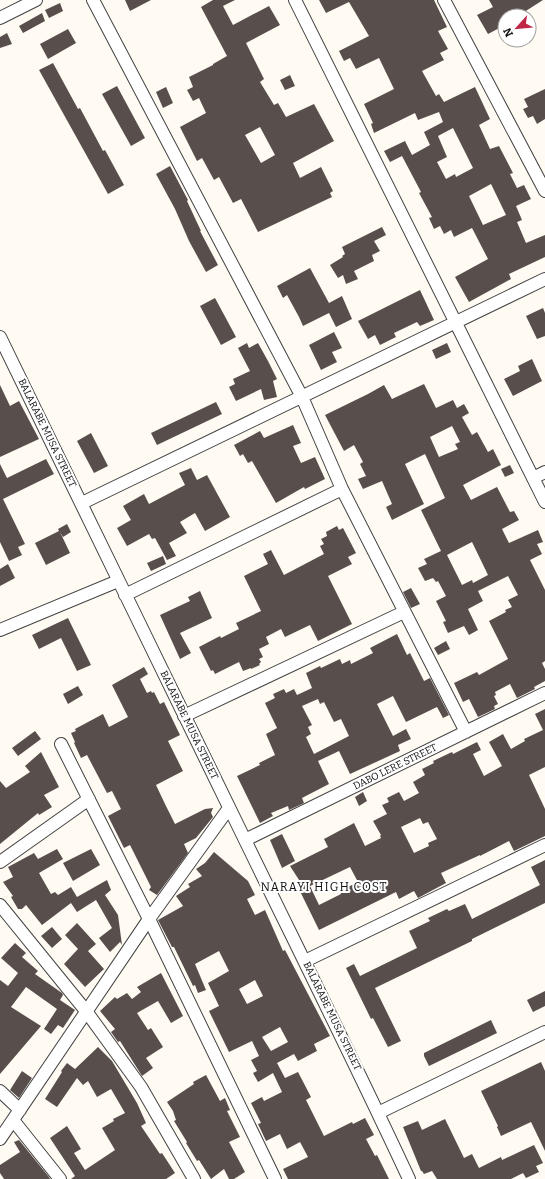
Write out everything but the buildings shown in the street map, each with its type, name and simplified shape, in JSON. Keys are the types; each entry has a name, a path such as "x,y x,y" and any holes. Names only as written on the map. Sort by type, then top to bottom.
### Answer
{"street":[{"path":"0,18 36,0"},
{"path":"93,0 302,397 342,489 466,732"},
{"path":"295,0 545,502"},
{"path":"444,0 545,191"},
{"path":"82,503 545,279"},
{"name":"BALARABE MUSA STREET","path":"0,337 305,961 409,1179"},
{"path":"533,478 545,472"},
{"path":"125,595 342,489"},
{"path":"1,627 118,581"},
{"path":"184,716 404,612"},
{"name":"DABO LERE STREET","path":"245,840 545,693"},
{"path":"61,744 149,919 275,1179"},
{"path":"0,862 88,799"},
{"path":"0,1139 149,919 229,808"},
{"path":"305,961 545,845"},
{"path":"0,905 86,1011 141,1087 194,1179"},
{"path":"378,1113 545,1032"},
{"path":"0,1091 60,1179"}],"district":[{"name":"NARAYI HIGH COST","path":"324,887"}]}
